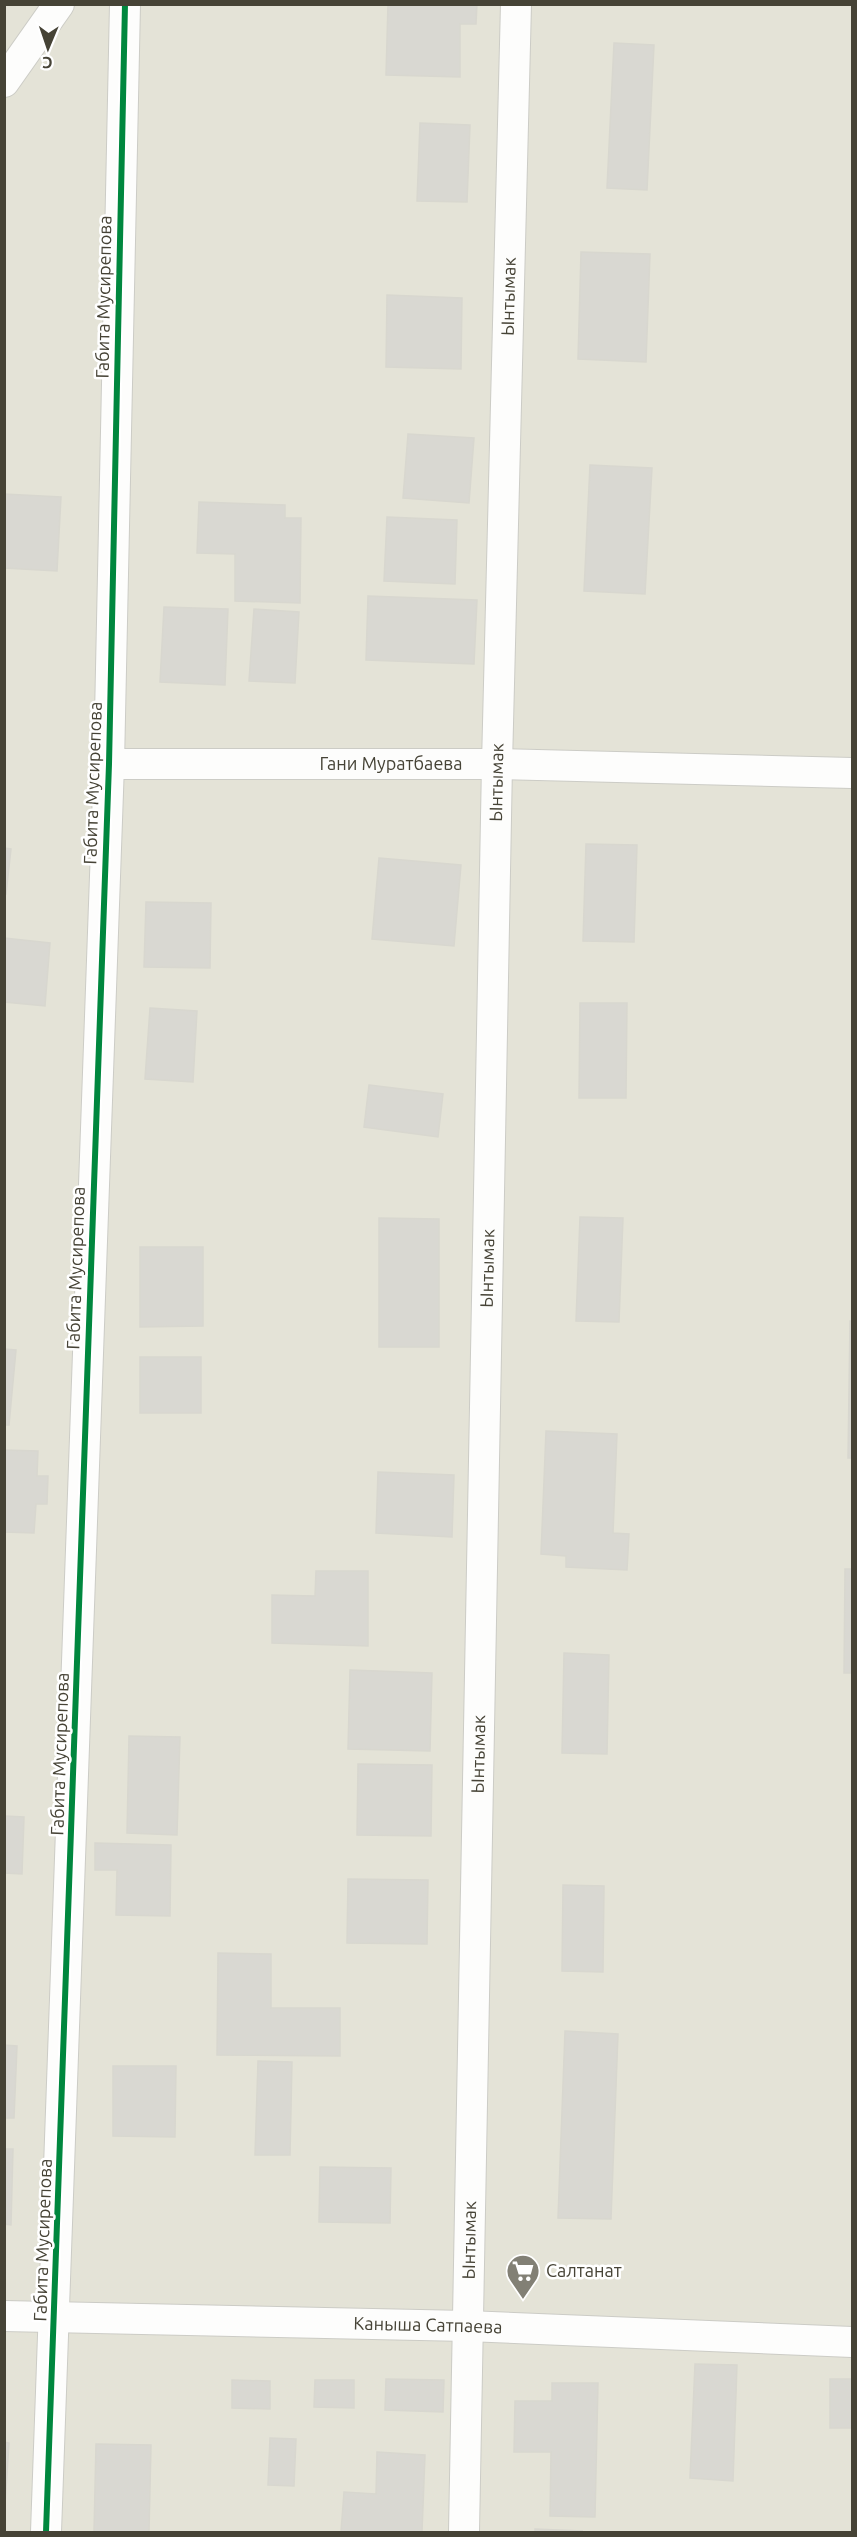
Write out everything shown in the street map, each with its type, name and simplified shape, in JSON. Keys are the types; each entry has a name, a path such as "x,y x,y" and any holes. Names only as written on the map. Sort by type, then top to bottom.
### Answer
{"street":[{"path":"4,82 58,4"},
{"name":"Габита Мусирепова","path":"46,2532 109,764 125,4"},
{"name":"Ынтымак","path":"464,2532 497,764 516,4"},
{"name":"Гани Муратбаева","path":"109,764 497,764 852,773"},
{"name":"Каныша Сатпаева","path":"4,2316 467,2325 852,2342"}],"shaded area":[{"path":"5,5 852,5 852,2532 5,2532"}],"building":[{"path":"388,4 477,4 476,24 460,24 460,77 386,75"},
{"path":"614,43 654,45 647,190 607,188"},
{"path":"420,123 470,125 467,202 417,201"},
{"path":"581,252 650,254 646,362 578,359"},
{"path":"387,295 462,298 461,369 386,367"},
{"path":"408,434 474,438 469,503 403,498"},
{"path":"590,465 652,468 645,594 584,591"},
{"path":"4,494 61,497 57,571 4,568"},
{"path":"199,502 285,505 285,518 301,518 300,603 235,601 235,554 197,553"},
{"path":"387,517 457,520 455,584 384,581"},
{"path":"368,596 477,600 474,664 366,660"},
{"path":"164,607 228,609 225,685 160,682"},
{"path":"254,609 299,612 295,683 249,681"},
{"path":"586,844 637,845 634,942 583,941"},
{"path":"4,848 11,849 6,894 4,894"},
{"path":"379,858 461,865 454,946 372,939"},
{"path":"146,902 211,903 210,968 144,967"},
{"path":"4,938 50,943 45,1006 4,1002"},
{"path":"580,1003 627,1003 626,1098 579,1098"},
{"path":"150,1008 197,1011 193,1082 145,1079"},
{"path":"369,1085 443,1094 438,1137 364,1127"},
{"path":"580,1217 623,1218 619,1322 576,1321"},
{"path":"379,1218 439,1219 439,1347 379,1347"},
{"path":"140,1247 203,1247 203,1326 140,1327"},
{"path":"850,1321 852,1321 852,1458 848,1458"},
{"path":"4,1349 16,1350 9,1425 4,1425"},
{"path":"140,1357 201,1357 201,1413 140,1413"},
{"path":"546,1431 617,1434 613,1533 629,1534 627,1570 566,1567 566,1556 541,1554"},
{"path":"4,1450 38,1451 37,1476 48,1476 47,1504 36,1504 34,1533 4,1532"},
{"path":"378,1472 454,1475 452,1537 376,1533"},
{"path":"845,1569 852,1569 852,1673 844,1673"},
{"path":"316,1571 368,1571 368,1646 272,1643 272,1595 315,1596"},
{"path":"564,1653 609,1655 607,1754 562,1753"},
{"path":"350,1670 432,1673 430,1751 348,1749"},
{"path":"129,1736 180,1737 177,1835 127,1833"},
{"path":"358,1764 432,1765 431,1836 357,1835"},
{"path":"4,1816 24,1817 22,1874 4,1873"},
{"path":"95,1843 171,1845 170,1916 116,1915 117,1870 95,1870"},
{"path":"348,1879 428,1880 427,1944 347,1943"},
{"path":"563,1885 604,1886 603,1972 562,1971"},
{"path":"218,1953 271,1954 271,2008 340,2008 340,2056 217,2055"},
{"path":"565,2031 618,2034 611,2219 558,2218"},
{"path":"4,2045 17,2046 14,2118 4,2118"},
{"path":"258,2061 292,2062 290,2155 255,2155"},
{"path":"113,2066 176,2066 175,2137 113,2136"},
{"path":"4,2149 13,2149 11,2225 4,2224"},
{"path":"320,2167 391,2168 390,2223 319,2222"},
{"path":"695,2364 737,2365 733,2481 690,2478"},
{"path":"386,2379 444,2380 443,2412 385,2410"},
{"path":"830,2379 852,2379 852,2428 830,2428"},
{"path":"232,2380 270,2381 270,2409 232,2408"},
{"path":"315,2380 354,2380 354,2408 314,2407"},
{"path":"552,2383 598,2383 595,2517 550,2516 551,2452 514,2452 515,2401 552,2401"},
{"path":"270,2438 296,2439 294,2486 268,2485"},
{"path":"4,2442 9,2443 4,2519"},
{"path":"96,2444 151,2445 149,2532 94,2532"},
{"path":"377,2452 425,2455 422,2532 341,2532 344,2492 376,2494"},
{"path":"535,2529 583,2531 535,2532"}],"cycle path":[{"path":"46,2532 109,764 125,4"}],"place":[{"name":"Салтанат","path":"523,2300"}]}
